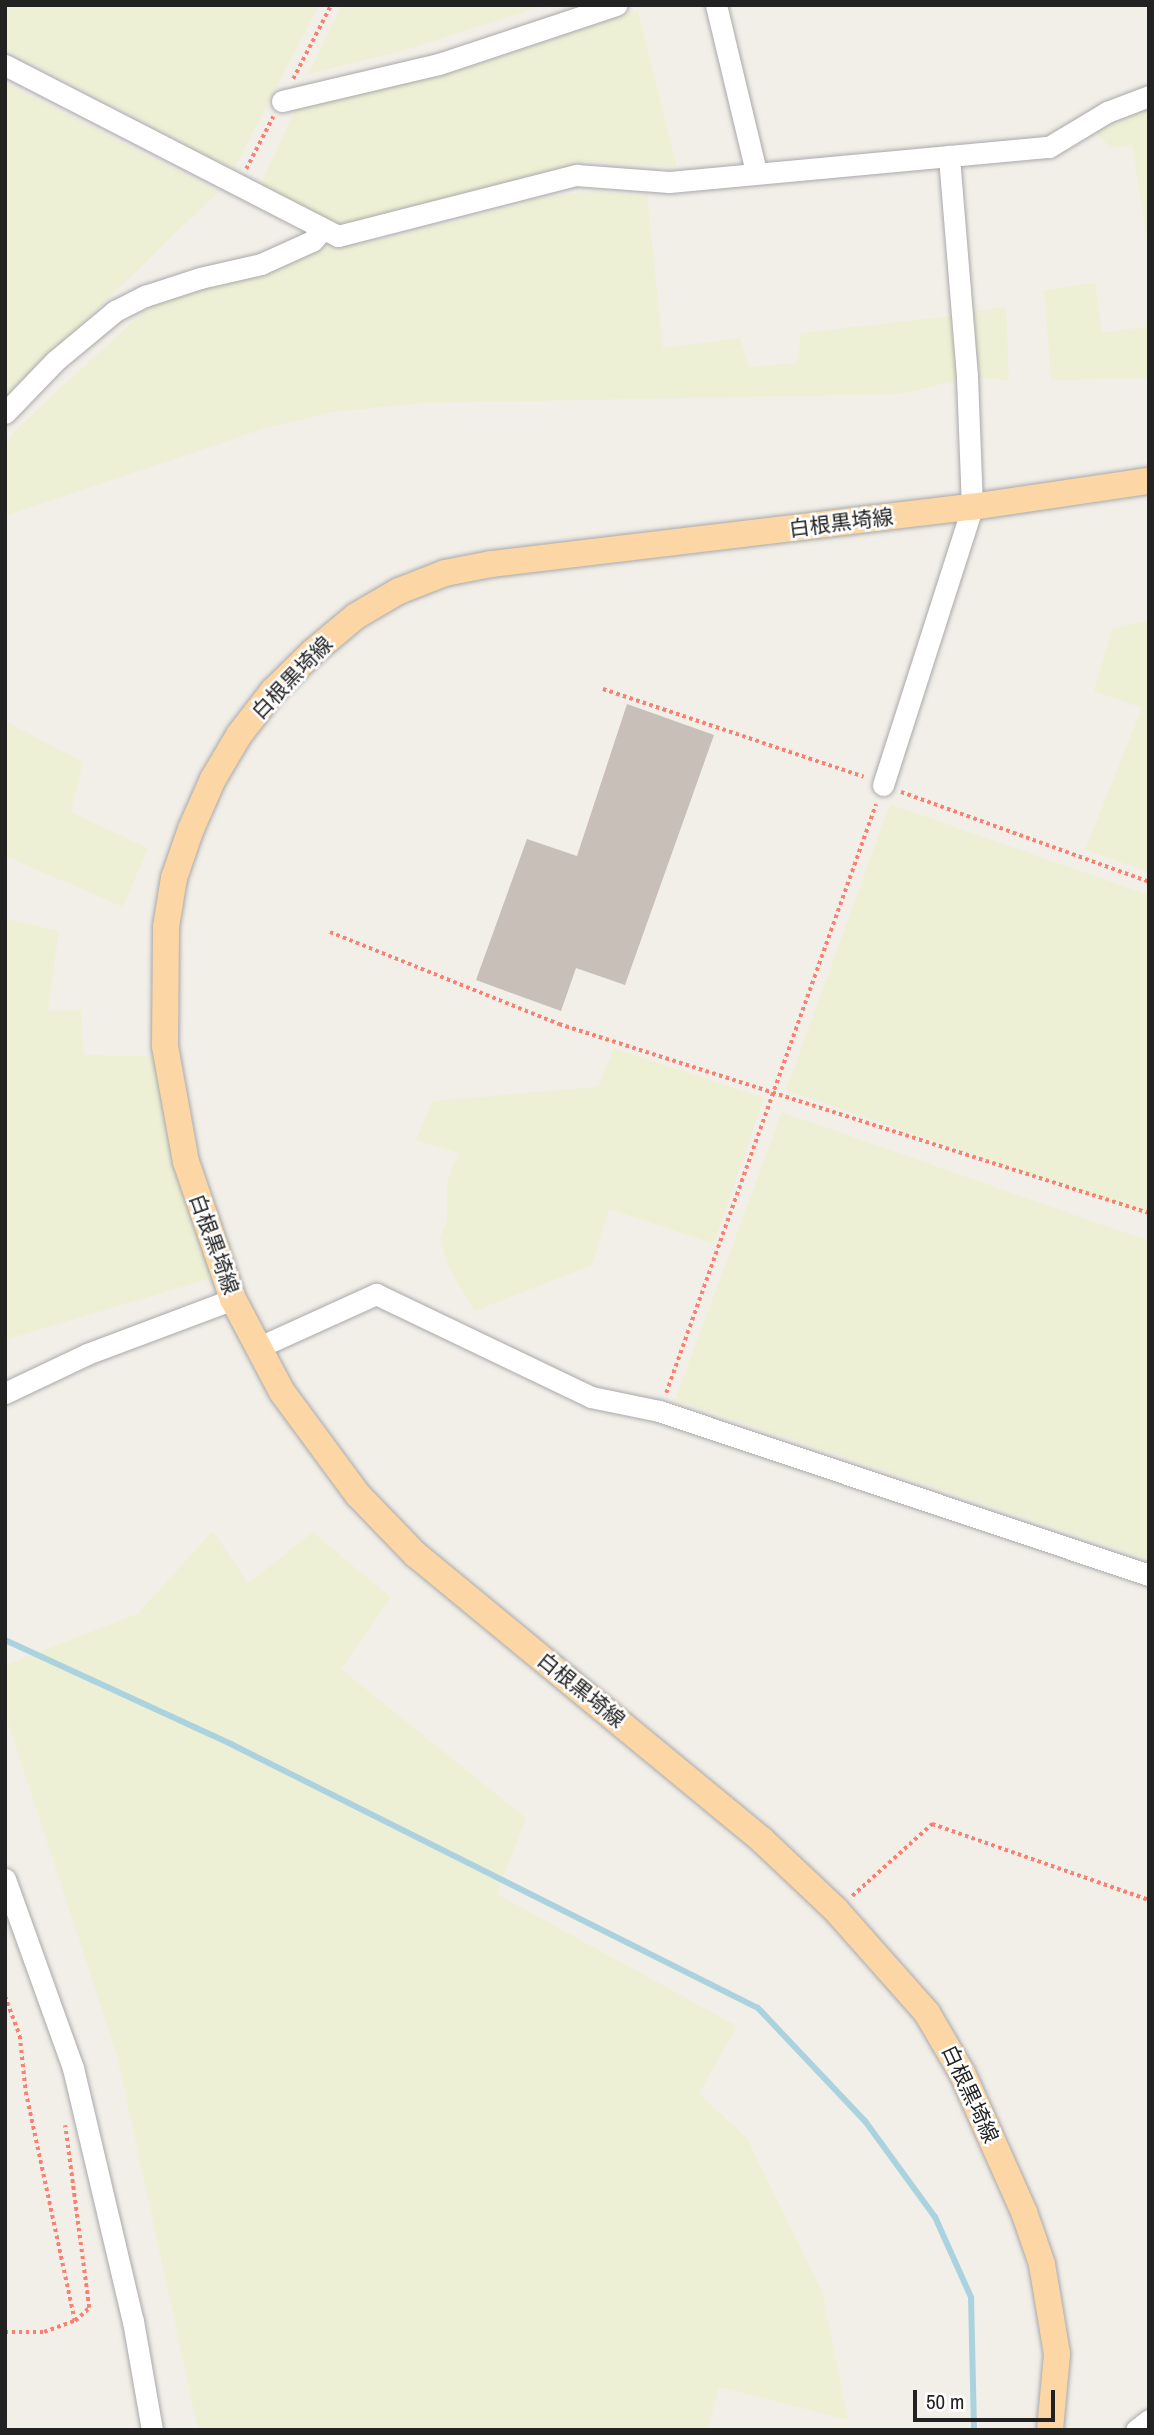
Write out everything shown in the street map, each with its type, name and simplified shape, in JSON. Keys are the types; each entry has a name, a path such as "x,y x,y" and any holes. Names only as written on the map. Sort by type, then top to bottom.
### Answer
{"main road":[{"name":"白根黒埼線","path":"1050,2430 1057,2354 1052,2309 1024,2212 946,2042 927,2013 836,1910 762,1840 416,1555 328,1459 257,1348 233,1299 190,1175 172,1101 165,1046 166,927 174,878 213,779 273,691 356,616 399,591 445,573 972,507 1149,481"}],"street":[{"path":"282,101 439,64 616,5"},
{"path":"716,5 756,172"},
{"path":"5,65 338,236 376,230 576,175 669,182 1049,147 1107,111 1149,96"},
{"path":"883,785 972,507 967,376 949,156"},
{"path":"5,412 55,361 115,312 167,289 261,264 312,241 323,229"},
{"path":"257,1348 376,1294 591,1397 659,1412 1149,1574"},
{"path":"5,1393 87,1354 233,1299"},
{"path":"5,1879 74,2068 128,2295 152,2430"},
{"path":"1136,2430 1149,2420"}],"path":[{"path":"659,1412 883,785"},
{"path":"330,932 559,1024 772,1095 956,1149 1149,1213"},
{"path":"836,1910 932,1824 1149,1900"},
{"path":"5,1996 20,2036 26,2092 75,2321"},
{"path":"5,2332 44,2332 75,2321 89,2308 64,2123"}],"green space":[{"path":"5,5 319,5 234,169 5,49"},
{"path":"342,5 545,5 402,51 308,74"},
{"path":"638,10 677,167 586,161 339,229 261,183 296,108 485,63"},
{"path":"5,83 218,192 5,398"},
{"path":"1149,107 1149,253 1132,145 1111,148 1095,132"},
{"path":"592,192 647,195 663,348 740,338 749,367 797,363 801,333 952,316 957,380 901,394 424,403 333,412 266,428 5,516 5,445 14,431 158,298 323,248 385,239 546,197"},
{"path":"1095,283 1102,333 1149,326 1149,378 1051,380 1044,290"},
{"path":"1006,307 1009,380 978,378 971,311"},
{"path":"1149,621 1149,872 1085,850 1142,708 1094,691 1112,628"},
{"path":"5,721 83,762 71,812 148,848 123,907 5,856"},
{"path":"890,804 1149,895 1149,1216 786,1090"},
{"path":"5,918 59,931 48,1011 81,1010 84,1055 154,1056 215,1277 5,1340"},
{"path":"614,1048 764,1098 714,1244 609,1209 592,1265 475,1311 449,1268 440,1238 447,1221 447,1183 458,1153 416,1140 432,1101 598,1087"},
{"path":"782,1112 1149,1241 1149,1559 675,1400"},
{"path":"213,1531 248,1583 313,1532 391,1598 341,1669 526,1818 497,1894 737,2026 699,2094 746,2137 822,2291 848,2420 719,2387 708,2430 198,2430 117,2056 5,1714 5,1665 137,1614"}],"building":[{"path":"627,704 714,735 625,985 576,968 561,1011 476,980 527,839 577,856"}],"waterway":[{"path":"5,1640 231,1744 758,2008 865,2121 935,2217 971,2297 974,2430"}]}
